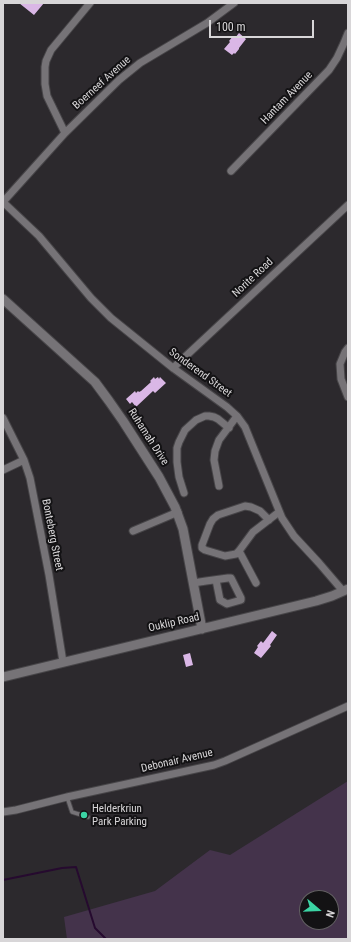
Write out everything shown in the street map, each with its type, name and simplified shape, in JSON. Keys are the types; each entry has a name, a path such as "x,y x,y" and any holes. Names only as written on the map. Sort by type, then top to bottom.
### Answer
{"street":[{"path":"65,133 47,96 44,73 46,61 51,50 90,3"},
{"name":"Boerneef Avenue","path":"3,202 65,133 119,80 140,63 207,23 234,3"},
{"name":"Hantam Avenue","path":"231,171 329,70 348,33"},
{"name":"Sonderend Street","path":"3,202 39,236 91,298 111,318 173,368 237,416 245,427 279,512 287,526 294,536 346,590"},
{"name":"Norite Road","path":"173,368 348,205"},
{"name":"Ruhamah Drive","path":"5,303 95,382 116,411 159,477 172,499 183,529 202,629"},
{"path":"348,348 340,364 342,380 348,397"},
{"path":"184,493 179,477 177,448 185,430 196,420 205,416 214,417 229,428"},
{"path":"219,486 214,456 219,440 237,416"},
{"name":"Bonteberg Street","path":"3,418 24,460 31,484 49,574 63,662"},
{"path":"3,470 24,460"},
{"path":"268,520 260,511 245,506 218,516 213,519 210,524 202,547 203,549 224,556 236,554 253,532 279,512"},
{"path":"133,531 178,512"},
{"path":"239,551 256,583"},
{"path":"193,583 216,580"},
{"name":"Ouklip Road","path":"3,677 325,599 346,590"},
{"name":"Debonair Avenue","path":"3,812 214,765 348,706"}],"lane":[{"path":"67,797 72,812 88,817"}],"shaded area":[{"path":"348,781 348,939 67,939 64,917 155,891 210,850 230,855"}],"building":[{"path":"19,3 44,3 34,15"},
{"path":"239,33 246,39 235,54 234,53 232,55 224,49 233,36 235,38"},
{"path":"154,377 155,379 158,377 159,379 160,377 166,383 155,393 153,391 136,407 132,402 130,404 126,399 135,391 136,393 141,391 151,382 150,381"},
{"path":"272,631 277,635 270,645 271,646 261,658 254,653 261,641 263,643"},
{"path":"190,653 193,665 186,667 183,655"}],"waterway":[{"path":"3,880 62,868 76,867 95,928 106,939"}],"place":[{"name":"Helderkriun Park Parking","path":"84,815"}]}
